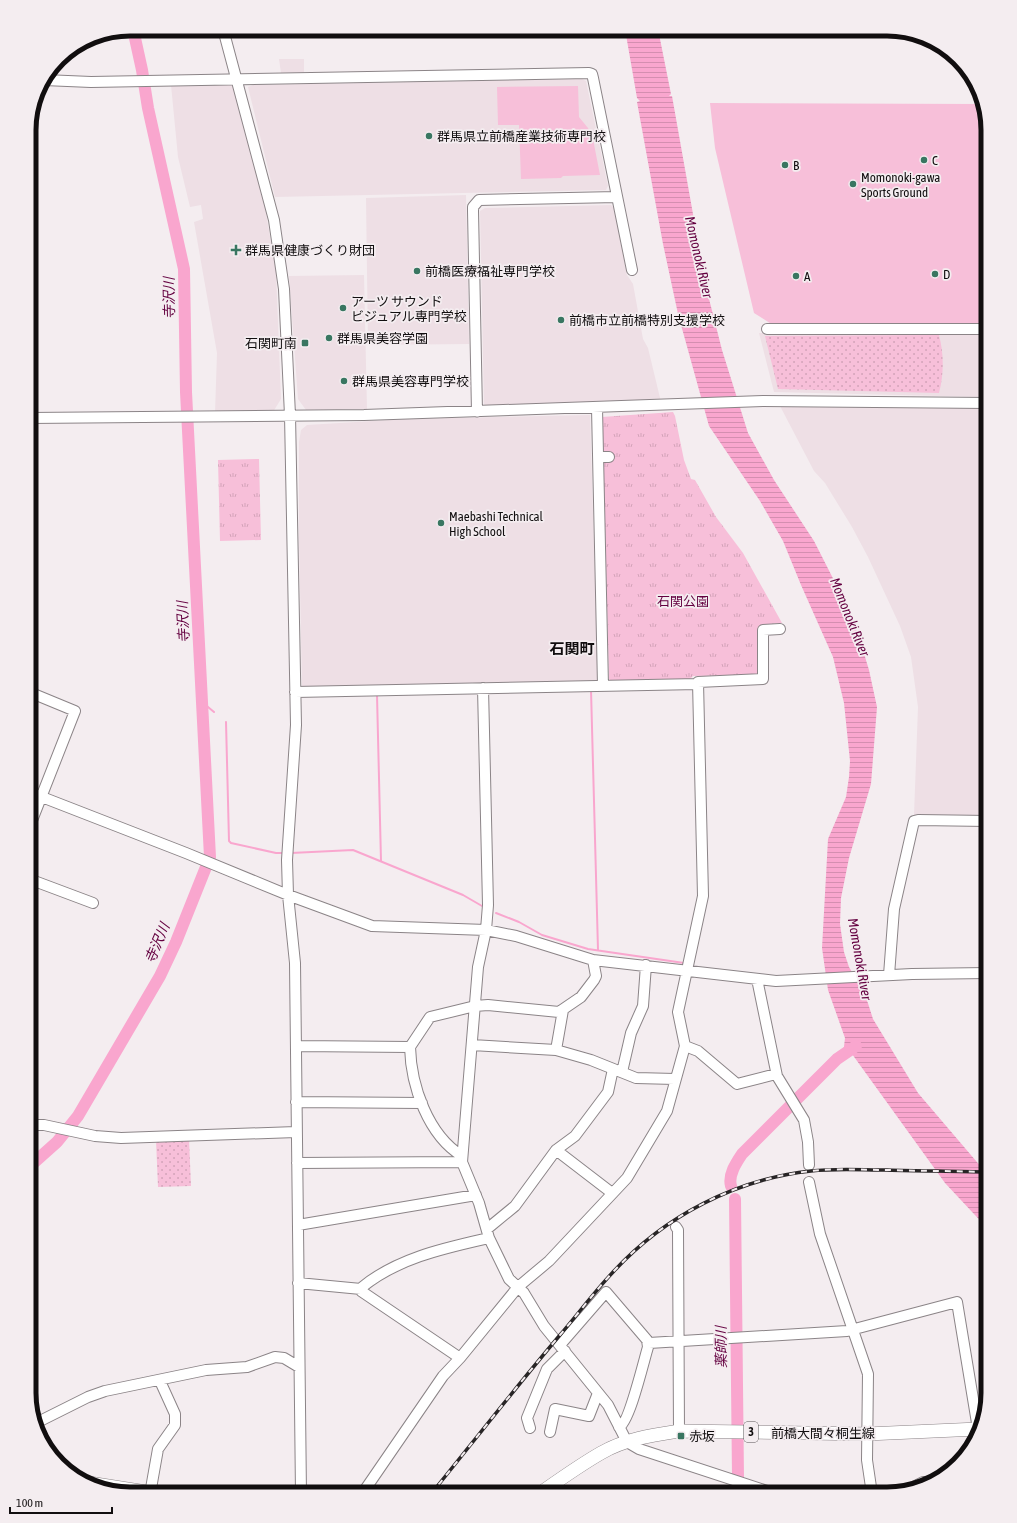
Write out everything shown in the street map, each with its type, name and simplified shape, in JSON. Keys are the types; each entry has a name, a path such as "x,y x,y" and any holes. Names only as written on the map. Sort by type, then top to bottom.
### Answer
{"main road":[{"name":"前橋大間々桐生線","path":"550,1487 602,1452 627,1442 654,1435 679,1431 866,1434 974,1429"}],"street":[{"path":"225,36 274,220 284,289 290,415 296,725 288,838 288,895 291,932 296,963 296,1132 301,1487"},
{"path":"51,80 91,82 123,80 238,80 589,73 593,76 632,270"},
{"path":"477,412 473,211 476,202 479,200 617,197"},
{"path":"767,329 981,329"},
{"path":"36,418 202,417 477,412 756,402 981,403"},
{"path":"598,408 603,686"},
{"path":"598,457 609,457"},
{"path":"295,692 698,684 700,681 763,679 763,630 780,629"},
{"path":"367,1487 444,1376 518,1287 549,1260 627,1178 667,1111 685,1046 678,1012 703,896 698,684"},
{"path":"462,1159 478,967 486,930 488,905 483,688"},
{"path":"36,695 75,711 36,811"},
{"path":"36,794 190,854 288,895 372,926 486,930 516,936 593,960 756,979 804,980 885,975 981,973"},
{"path":"885,975 894,909 914,822 918,820 981,821"},
{"path":"36,882 93,903"},
{"path":"593,960 596,976 594,980 581,997 558,1012 492,1006 475,1006 430,1017 410,1047 415,1081 422,1103 439,1134 462,1159 476,1195 488,1234 509,1279 518,1287 562,1348 608,1405 627,1442 639,1449 755,1487"},
{"path":"361,1289 376,1275 440,1249 488,1234 515,1206 556,1150 576,1136 608,1092 643,1006 646,965"},
{"path":"756,979 776,1074 783,1088 804,1120 809,1165"},
{"path":"556,1050 563,1010"},
{"path":"472,1045 556,1050 636,1078 675,1079"},
{"path":"296,1046 410,1047"},
{"path":"685,1046 698,1051 737,1084 776,1074"},
{"path":"296,1102 422,1103"},
{"path":"36,1126 54,1127 120,1138 296,1132"},
{"path":"556,1150 612,1193"},
{"path":"297,1163 462,1159"},
{"path":"809,1182 820,1234 866,1366 869,1384 866,1434 867,1460 871,1487"},
{"path":"298,1225 476,1195"},
{"path":"676,1227 678,1230 679,1431"},
{"path":"298,1282 361,1289 361,1291 460,1358"},
{"path":"530,1428 527,1418 547,1369 606,1292 648,1343"},
{"path":"648,1343 853,1330 957,1302 977,1421"},
{"path":"619,1427 624,1423 630,1410 648,1343"},
{"path":"40,1420 100,1392 160,1381 206,1370 247,1367 274,1358 284,1358 299,1367"},
{"path":"154,1487 158,1449 175,1425 175,1414 160,1381"},
{"path":"550,1432 556,1409 589,1416 598,1393"}],"shaded area":[{"path":"279,59 304,59 304,73 281,73"},
{"name":"群馬県立前橋産業技術専門校","path":"582,79 586,81 608,186 606,190 275,197 248,87 253,85"},
{"name":"群馬県健康づくり財団","path":"232,83 263,196 276,271 281,399 273,412 215,413 217,353 194,222 203,219 201,205 190,207 178,157 171,85"},
{"name":"前橋医療福祉専門学校","path":"466,195 469,344 368,345 366,198"},
{"name":"前橋市立前橋特別支援学校","path":"611,205 614,208 627,275 633,284 643,339 648,348 661,402 488,409 484,404 480,211 485,208"},
{"name":"群馬県美容学園","path":"364,275 367,409 306,410 298,399 289,276"},
{"path":"981,332 981,397 774,392 759,333"},
{"path":"780,406 981,407 981,817 914,815 918,707 911,657 900,626 868,557 852,527 825,483 814,471"},
{"path":"590,415 598,679 596,683 302,687 299,537 299,442 301,430 307,425 405,419"}],"green space":[{"path":"578,86 579,117 588,128 593,139 600,175 521,179 519,125 498,125 497,87"},
{"name":"Momonoki-gawa Sports Ground","path":"710,103 977,104 981,130 981,325 776,327 754,313 715,148"},
{"path":"939,335 943,364 939,393 778,389 765,336"},
{"name":"石関公園","path":"673,412 684,460 691,479 695,480 716,517 743,553 782,623 760,625 760,673 758,675 693,676 690,679 611,681 609,679 602,417"},
{"path":"259,459 261,540 220,541 218,460"},
{"path":"189,1139 191,1186 158,1187 156,1140"}],"water":[{"name":"Momonoki River","path":"626,36 659,36 671,94 669,96 672,96 706,287 722,350 748,433 774,480 814,541 844,600 858,634 869,670 877,707 871,784 849,858 841,898 840,924 844,952 849,967 865,994 873,1019 918,1093 981,1167 981,1222 945,1183 852,1054 843,1055 845,1038 828,990 822,948 828,839 846,797 849,777 850,761 844,703 833,657 783,541 760,501 709,426 678,314 663,244 637,102 640,101 637,98"}],"waterway":[{"name":"寺沢川","path":"36,1161 57,1142 78,1116 160,976 176,942 210,857 186,392 184,269 148,108 135,36"},
{"path":"591,690 598,950"},
{"path":"377,695 381,861"},
{"path":"202,702 214,712"},
{"path":"226,722 229,841 231,843 276,853 284,853"},
{"path":"291,853 353,850 463,895 482,906"},
{"path":"496,913 519,922 542,935 588,949 684,963"},
{"name":"薬師川","path":"731,1186 730,1182 732,1173 742,1154 837,1059 856,1046"},
{"name":"薬師川","path":"735,1199 738,1477 736,1487"}],"railway":[{"path":"437,1487 527,1374 614,1271 634,1251 679,1217 704,1203 729,1192 756,1182 783,1175 811,1171 849,1169 981,1172"}],"place":[{"name":"群馬県立前橋産業技術専門校","path":"429,136"},
{"name":"C","path":"924,160"},
{"name":"B","path":"785,165"},
{"name":"Momonoki-gawa Sports Ground","path":"853,184"},
{"name":"群馬県健康づくり財団","path":"236,250"},
{"name":"前橋医療福祉専門学校","path":"417,271"},
{"name":"D","path":"935,274"},
{"name":"A","path":"796,276"},
{"name":"アーツ サウンド ビジュアル専門学校","path":"343,308"},
{"name":"前橋市立前橋特別支援学校","path":"561,320"},
{"name":"群馬県美容学園","path":"329,338"},
{"name":"石関町南","path":"305,343"},
{"name":"群馬県美容専門学校","path":"344,381"},
{"name":"Maebashi Technical High School","path":"441,523"},
{"name":"赤坂","path":"681,1436"}],"district":[{"name":"石関町","path":"572,648"}]}
